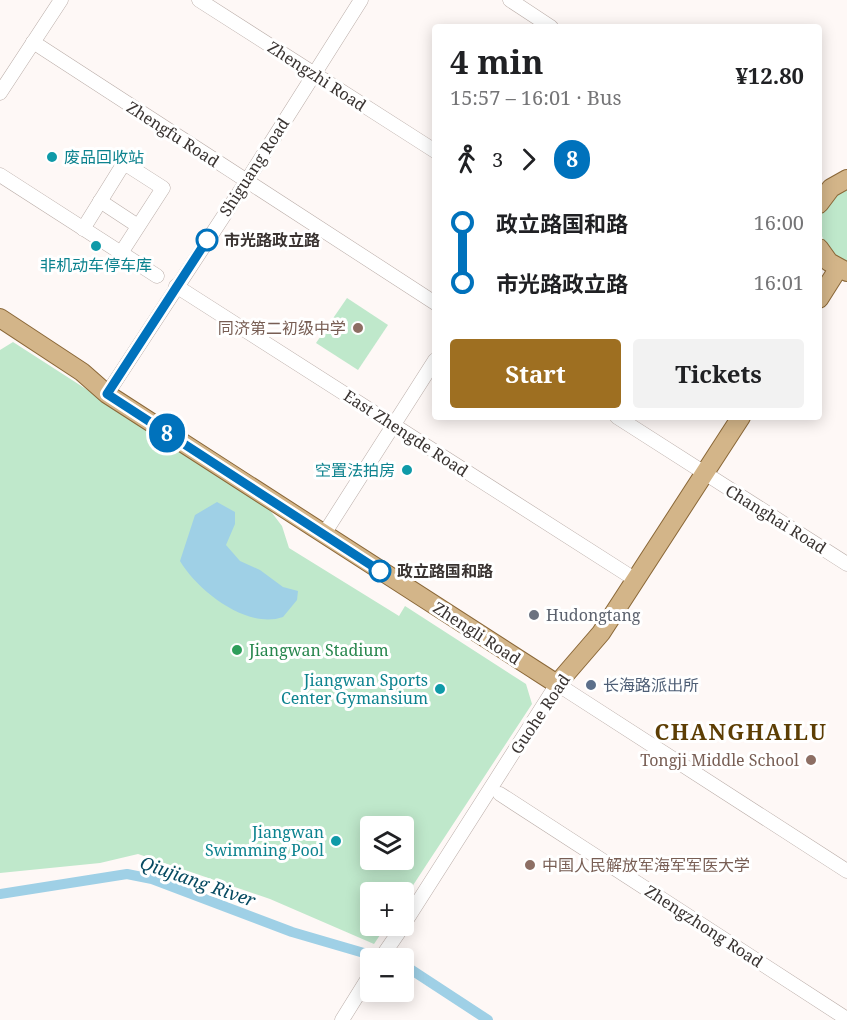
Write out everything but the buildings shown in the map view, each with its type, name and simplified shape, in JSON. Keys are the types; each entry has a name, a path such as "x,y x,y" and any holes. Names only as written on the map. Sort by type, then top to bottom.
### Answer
{"main road":[{"path":"822,199 831,188 847,179"},
{"path":"822,252 829,262 843,271 822,295"},
{"name":"Zhengli Road","path":"0,318 82,372 107,394"},
{"name":"Zhengli Road","path":"0,330 77,380 107,394 557,684"},
{"name":"Guohe Road","path":"557,684 601,633 739,420"}],"street":[{"path":"0,93 61,0"},
{"name":"Zhengzhi Road","path":"199,0 432,149"},
{"name":"Shiguang Road","path":"107,394 246,182 361,0"},
{"path":"510,0 546,24"},
{"name":"Zhengfu Road","path":"33,42 432,301"},
{"path":"82,229 124,163 163,188 121,253"},
{"path":"0,176 157,276"},
{"path":"100,201 138,226"},
{"name":"East Zhengde Road","path":"176,286 636,580"},
{"path":"324,534 432,365"},
{"path":"621,420 705,474"},
{"name":"Changhai Road","path":"705,474 847,564"},
{"name":"Zhengli Road","path":"557,684 847,871"},
{"name":"Guohe Road","path":"414,908 557,684"},
{"name":"Zhengzhong Road","path":"500,794 847,1019"},
{"path":"342,1020 360,992"}],"green space":[{"path":"847,186 847,265 828,252 822,236 822,210 827,201"},
{"path":"347,298 388,325 358,370 316,343"},
{"name":"Jiangwan Stadium","path":"13,342 266,505 282,526 289,548 399,616 405,606 526,684 532,704 414,884 360,882 360,936 379,936 374,944 270,899 138,854 100,863 0,873 0,350"}],"water":[{"path":"217,502 235,512 235,524 226,545 240,561 260,570 283,587 298,591 297,600 283,617 269,620 254,618 224,605 198,584 180,561 195,515"}],"waterway":[{"name":"Qiujiang River","path":"0,894 127,874 152,879 292,932 360,952"},
{"name":"Qiujiang River","path":"414,972 488,1020"}],"bus line":[{"name":"8","path":"207,240 107,394 380,571"}],"place":[{"name":"废品回收站","path":"52,157"},
{"name":"市光路政立路","path":"207,240"},
{"name":"非机动车停车库","path":"96,246"},
{"name":"同济第二初级中学","path":"358,328"},
{"name":"空置法拍房","path":"407,470"},
{"name":"政立路国和路","path":"380,571"},
{"name":"Hudongtang","path":"534,615"},
{"name":"Jiangwan Stadium","path":"237,650"},
{"name":"长海路派出所","path":"591,685"},
{"name":"Jiangwan Sports Center Gymansium","path":"440,689"},
{"name":"Tongji Middle School","path":"811,760"},
{"name":"Jiangwan Swimming Pool","path":"336,841"},
{"name":"中国人民解放军海军军医大学","path":"530,865"}],"district":[{"name":"CHANGHAILU","path":"741,731"}]}
